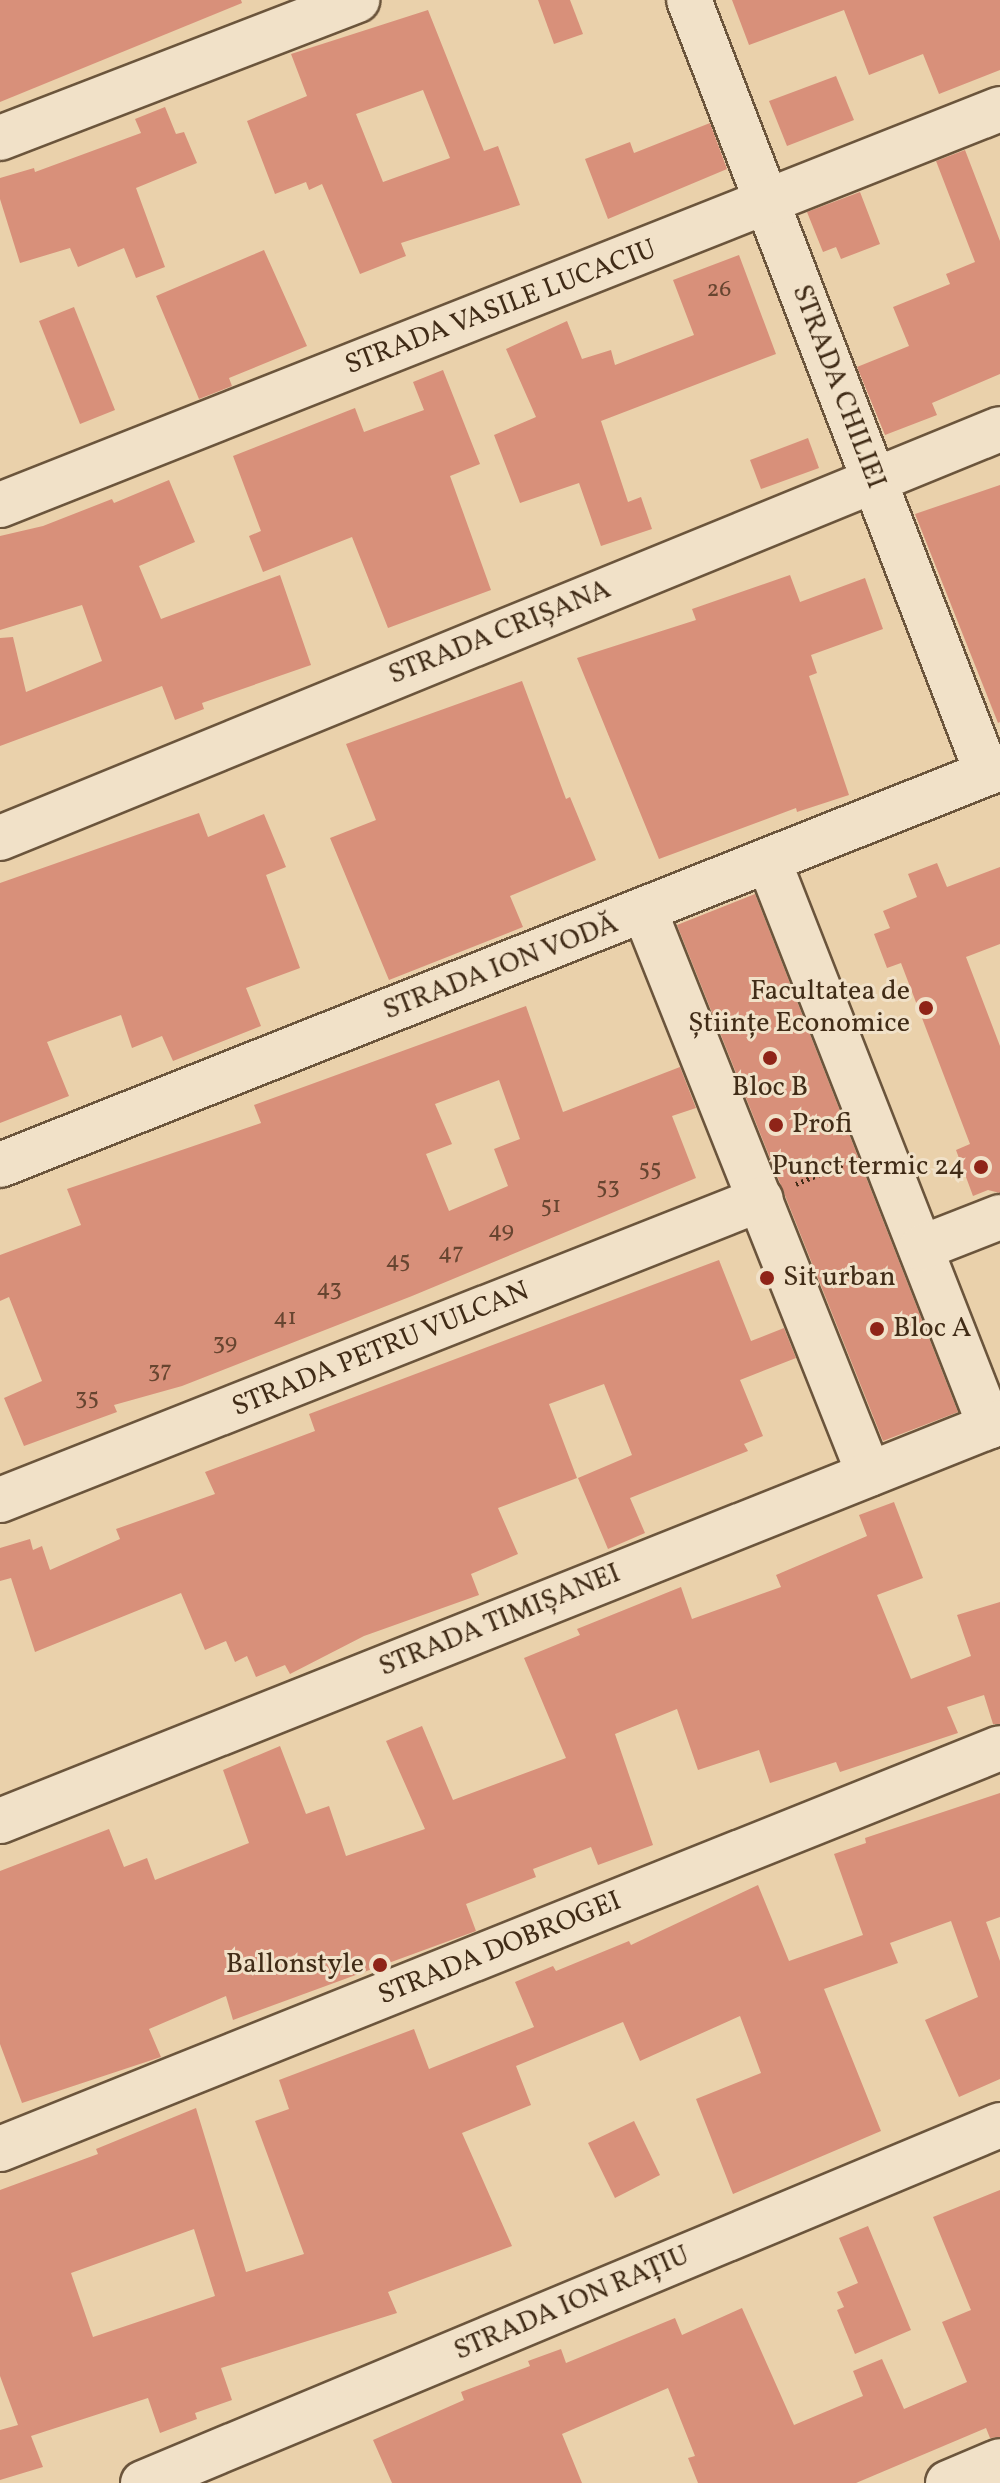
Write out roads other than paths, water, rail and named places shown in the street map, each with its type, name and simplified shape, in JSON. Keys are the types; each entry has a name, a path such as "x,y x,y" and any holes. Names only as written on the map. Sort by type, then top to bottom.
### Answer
{"street":[{"path":"0,138 357,0"},
{"name":"STRADA CHILIEI","path":"689,0 873,480 994,771"},
{"name":"STRADA VASILE LUCACIU","path":"0,505 767,204 1000,109"},
{"name":"STRADA CRIȘANA","path":"0,838 1000,429"},
{"name":"STRADA ION VODĂ","path":"0,1165 645,912 994,771"},
{"path":"769,862 880,1148 995,1424"},
{"path":"645,912 869,1474"},
{"name":"STRADA PETRU VULCAN","path":"0,1500 761,1199"},
{"path":"921,1248 1000,1217"},
{"name":"STRADA TIMIȘANEI","path":"0,1821 995,1424"},
{"name":"STRADA DOBROGEI","path":"0,2149 1000,1748"},
{"name":"STRADA ION RAȚIU","path":"143,2483 1000,2125"},
{"path":"948,2483 1000,2461"}],"place":[{"name":"Facultatea de Științe Economice","path":"926,1008"},
{"name":"Bloc B","path":"770,1058"},
{"name":"Profi","path":"776,1125"},
{"name":"Punct termic 24","path":"981,1167"},
{"name":"Sit urban","path":"767,1278"},
{"name":"Bloc A","path":"877,1329"},
{"name":"Ballonstyle","path":"380,1965"}]}
